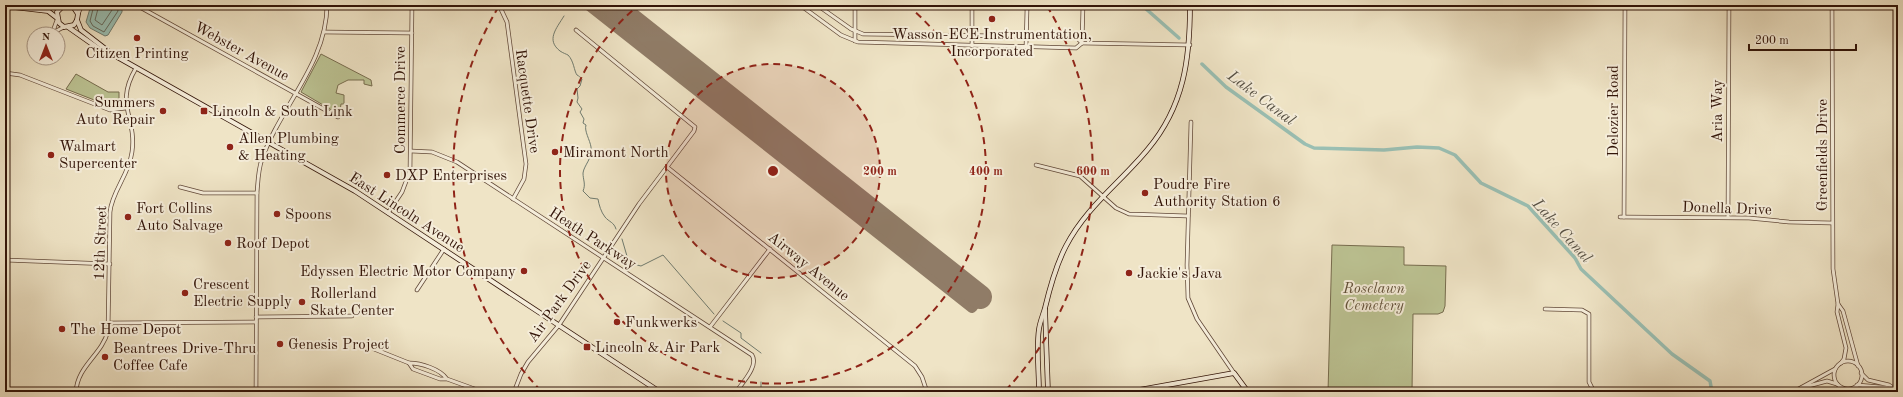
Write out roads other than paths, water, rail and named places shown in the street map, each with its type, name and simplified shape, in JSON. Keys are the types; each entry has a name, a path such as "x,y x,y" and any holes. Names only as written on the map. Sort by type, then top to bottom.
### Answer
{"street":[{"path":"31,5 46,7 71,6 78,14"},
{"path":"66,27 74,25 78,20 78,14 82,5"},
{"name":"Webster Avenue","path":"136,5 338,117"},
{"path":"256,392 257,193 260,169 269,143 314,60 324,32 327,5"},
{"name":"Commerce Drive","path":"388,213 408,180 411,151 412,5"},
{"name":"Racquette Drive","path":"499,5 507,22 526,164 524,179 513,199"},
{"path":"800,5 842,35 864,43 1076,48 1082,43 1083,5"},
{"path":"816,5 855,31 863,34 1076,38 1082,43 1190,45"},
{"path":"855,41 856,5"},
{"path":"972,5 972,46"},
{"path":"1021,5 1027,8"},
{"path":"1027,8 1033,5"},
{"path":"1039,392 1039,328 1049,289 1066,246 1081,222 1104,195 1148,150 1164,127 1180,93 1188,61 1190,45 1190,5"},
{"name":"Delozier Road","path":"1622,217 1625,5"},
{"name":"Aria Way","path":"1728,217 1729,5"},
{"path":"1773,5 1832,6"},
{"path":"5,6 51,13 65,26"},
{"path":"55,26 57,12 62,6"},
{"name":"Greenfields Drive","path":"1832,6 1832,223 1833,269 1838,304"},
{"path":"1026,47 1027,8"},
{"name":"East Lincoln Avenue","path":"78,20 82,30 112,54 355,191 660,392"},
{"name":"East Lincoln Avenue","path":"66,27 105,53 112,54"},
{"name":"Air Park Drive","path":"514,392 528,362 559,325 667,167 694,131 695,127 576,30"},
{"path":"324,32 412,33"},
{"name":"12th Street","path":"76,392 78,380 82,370 104,342 108,323 111,206 126,176 132,150 131,128 126,108 126,91 136,68"},
{"path":"5,73 20,75 110,110 126,108"},
{"path":"1191,122 1187,286 1189,302 1201,326 1248,392"},
{"name":"Heath Parkway","path":"411,151 432,152 448,157 752,355 754,360 753,366 736,392"},
{"path":"1036,165 1080,176 1104,195 1116,208 1130,214 1188,216"},
{"name":"Airway Avenue","path":"667,167 915,366 922,376 927,392"},
{"path":"180,187 203,194 257,193"},
{"name":"Donella Drive","path":"1622,217 1728,217 1789,222 1832,223"},
{"path":"417,290 444,249"},
{"path":"710,327 770,249"},
{"path":"5,260 110,264"},
{"path":"1793,392 1835,369 1844,359 1846,348 1837,312 1838,304"},
{"path":"1838,304 1843,310 1861,373 1868,380 1889,385 1898,391"},
{"path":"1045,307 1048,392"},
{"path":"1545,309 1582,310 1589,314 1589,382 1594,392"},
{"path":"256,317 352,316"},
{"path":"108,323 256,322"},
{"path":"374,349 409,363 416,363 443,373 447,378"},
{"path":"1841,363 1852,362 1858,366"},
{"path":"409,363 413,369 440,379 447,378 484,392"},
{"path":"1835,369 1834,376 1841,392"},
{"path":"1128,392 1234,373"},
{"path":"1852,392 1860,380 1861,373"},
{"path":"1801,388 1827,381 1839,385 1845,389 1856,386 1892,388"}],"water":[{"path":"91,5 120,5 122,8 122,12 108,35 105,36 90,28 86,22"}],"waterway":[{"name":"Lake Canal","path":"1144,5 1145,8 1179,38"},
{"path":"564,16 554,34 553,39 556,47 570,57 577,75 582,79 580,86 577,89 577,102 582,109 580,112 584,119 583,123 586,125 591,151 590,158 583,173 583,191 590,198 598,199 600,208 604,215 616,229"},
{"name":"Lake Canal","path":"1202,64 1226,87 1305,144 1314,148 1384,150 1417,147 1439,148 1455,155 1481,183 1528,206 1575,258 1581,269 1672,354 1710,381 1712,392"},
{"path":"622,239 629,263 641,266 663,255 714,314"},
{"path":"723,321 741,333 741,338 761,353"},
{"path":"761,382 761,392"}],"place":[{"name":"Wasson-ECE Instrumentation, Incorporated","path":"992,19"},
{"name":"Citizen Printing","path":"137,38"},
{"name":"Summers Auto Repair","path":"163,111"},
{"name":"Lincoln & South Link","path":"204,111"},
{"name":"Allen Plumbing & Heating","path":"230,147"},
{"name":"Miramont North","path":"555,152"},
{"name":"Walmart Supercenter","path":"51,155"},
{"name":"DXP Enterprises","path":"387,175"},
{"name":"Poudre Fire Authority Station 6","path":"1145,193"},
{"name":"Spoons","path":"277,214"},
{"name":"Fort Collins Auto Salvage","path":"128,217"},
{"name":"Roof Depot","path":"228,243"},
{"name":"Edyssen Electric Motor Company","path":"524,271"},
{"name":"Jackie's Java","path":"1129,273"},
{"name":"Crescent Electric Supply","path":"185,293"},
{"name":"Rollerland Skate Center","path":"302,302"},
{"name":"Funkwerks","path":"617,322"},
{"name":"The Home Depot","path":"62,329"},
{"name":"Genesis Project","path":"280,344"},
{"name":"Lincoln & Air Park","path":"587,347"},
{"name":"Beantrees Drive-Thru Coffee Cafe","path":"105,357"}],"park label":[{"name":"Roselawn Cemetery","path":"1374,296"}]}
